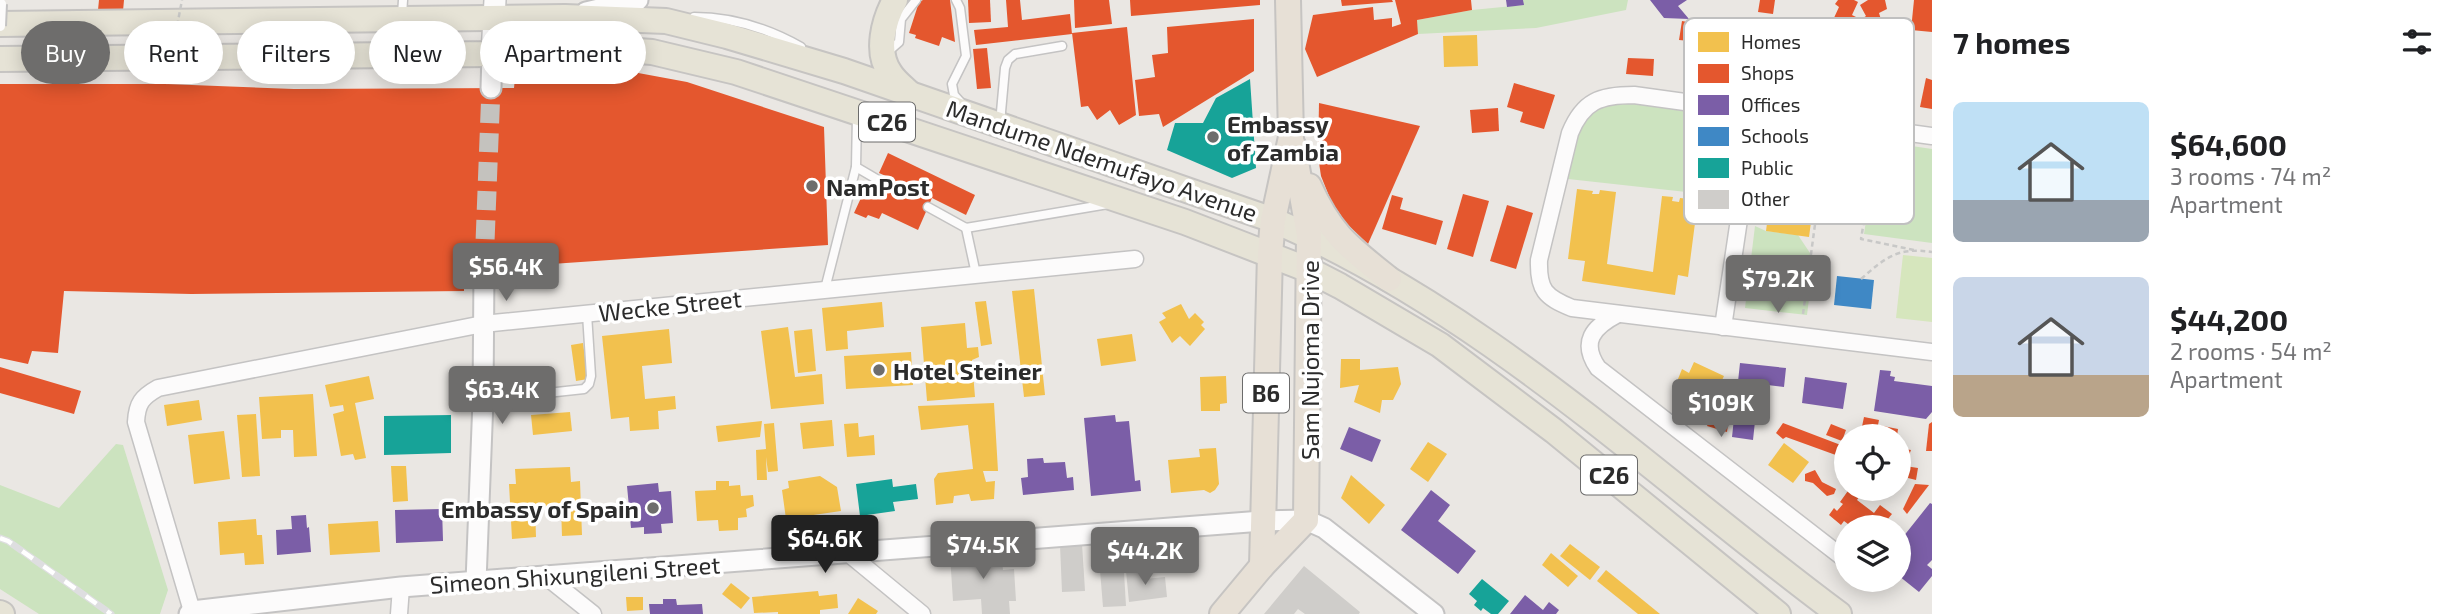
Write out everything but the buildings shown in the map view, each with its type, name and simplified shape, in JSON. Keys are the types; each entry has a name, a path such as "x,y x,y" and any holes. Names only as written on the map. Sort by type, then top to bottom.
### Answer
{"highway":[{"name":"Sam Nujoma Drive","path":"1288,0 1294,147 1309,235 1307,520"},
{"name":"Sam Nujoma Drive","path":"1262,566 1269,254 1273,220 1294,147"},
{"path":"1294,147 1328,223 1343,242 1389,279"},
{"path":"1222,614 1262,566 1307,520"}],"main road":[{"path":"889,4 882,45 883,57 890,73 910,93"},
{"name":"Mandume Ndemufayo Avenue","path":"0,18 495,9 565,17 678,24 844,71 1273,220 1309,235 1452,316 1537,376 1839,614"},
{"name":"Mandume Ndemufayo Avenue","path":"646,52 736,72 856,111 1309,270 1380,308 1440,345 1554,431 1778,614"},
{"name":"Mandume Ndemufayo Avenue","path":"0,59 480,54"}],"street":[{"path":"565,17 638,0"},
{"path":"491,84 491,88"},
{"path":"1684,102 1616,95 1595,100 1576,119 1570,133 1539,260 1539,278 1544,292 1554,301 1572,308 1932,352"},
{"path":"1914,134 1932,136"},
{"path":"1723,327 1738,224"},
{"name":"Wecke Street","path":"190,613 136,422 137,407 143,396 158,388 483,324 1135,259"},
{"path":"476,582 483,400 484,268"},
{"path":"1618,314 1595,328 1589,344 1590,357 1598,368 1834,550"},
{"name":"Simeon Shixungileni Street","path":"190,613 401,587 548,578 1262,521 1307,520 1340,538 1434,614"},
{"path":"848,553 922,614"},
{"path":"548,578 593,614"},
{"path":"399,614 401,587"}],"lane":[{"path":"882,45 891,49 899,42 901,19 916,0"},
{"path":"956,0 960,8 966,56 951,84 954,95 976,117"},
{"path":"1000,126 1008,60 1015,54 1062,46"},
{"path":"825,289 856,167 856,111"},
{"path":"856,167 885,184"},
{"path":"928,207 966,228 1121,202"},
{"path":"966,228 976,274"},
{"path":"483,400 584,389 591,376 587,313"}],"path":[{"path":"178,21 182,0"},
{"path":"1803,314 1814,224"},
{"path":"1864,224 1861,239 1932,252"},
{"path":"1861,279 1891,256 1914,250"}],"green space":[{"path":"1523,0 1628,0 1626,10 1536,28 1418,34 1417,20 1472,10 1523,5"},
{"path":"1616,95 1684,103 1684,192 1559,178 1576,119"},
{"path":"1914,146 1932,149 1932,243 1864,234 1866,224 1914,224"},
{"path":"1755,226 1766,231 1798,235 1814,259 1807,315 1745,308"},
{"path":"1903,255 1932,258 1932,322 1896,318"},
{"path":"116,444 123,445 168,590 160,614 39,614 0,589 0,485 59,508"}],"tunnel":[{"path":"484,268 491,88"}],"railway":[{"path":"0,538 111,614"}],"place":[{"name":"Embassy of Zambia","path":"1213,137"},
{"name":"NamPost","path":"812,186"},
{"name":"Hotel Steiner","path":"879,370"},
{"name":"Embassy of Spain","path":"653,508"}]}
